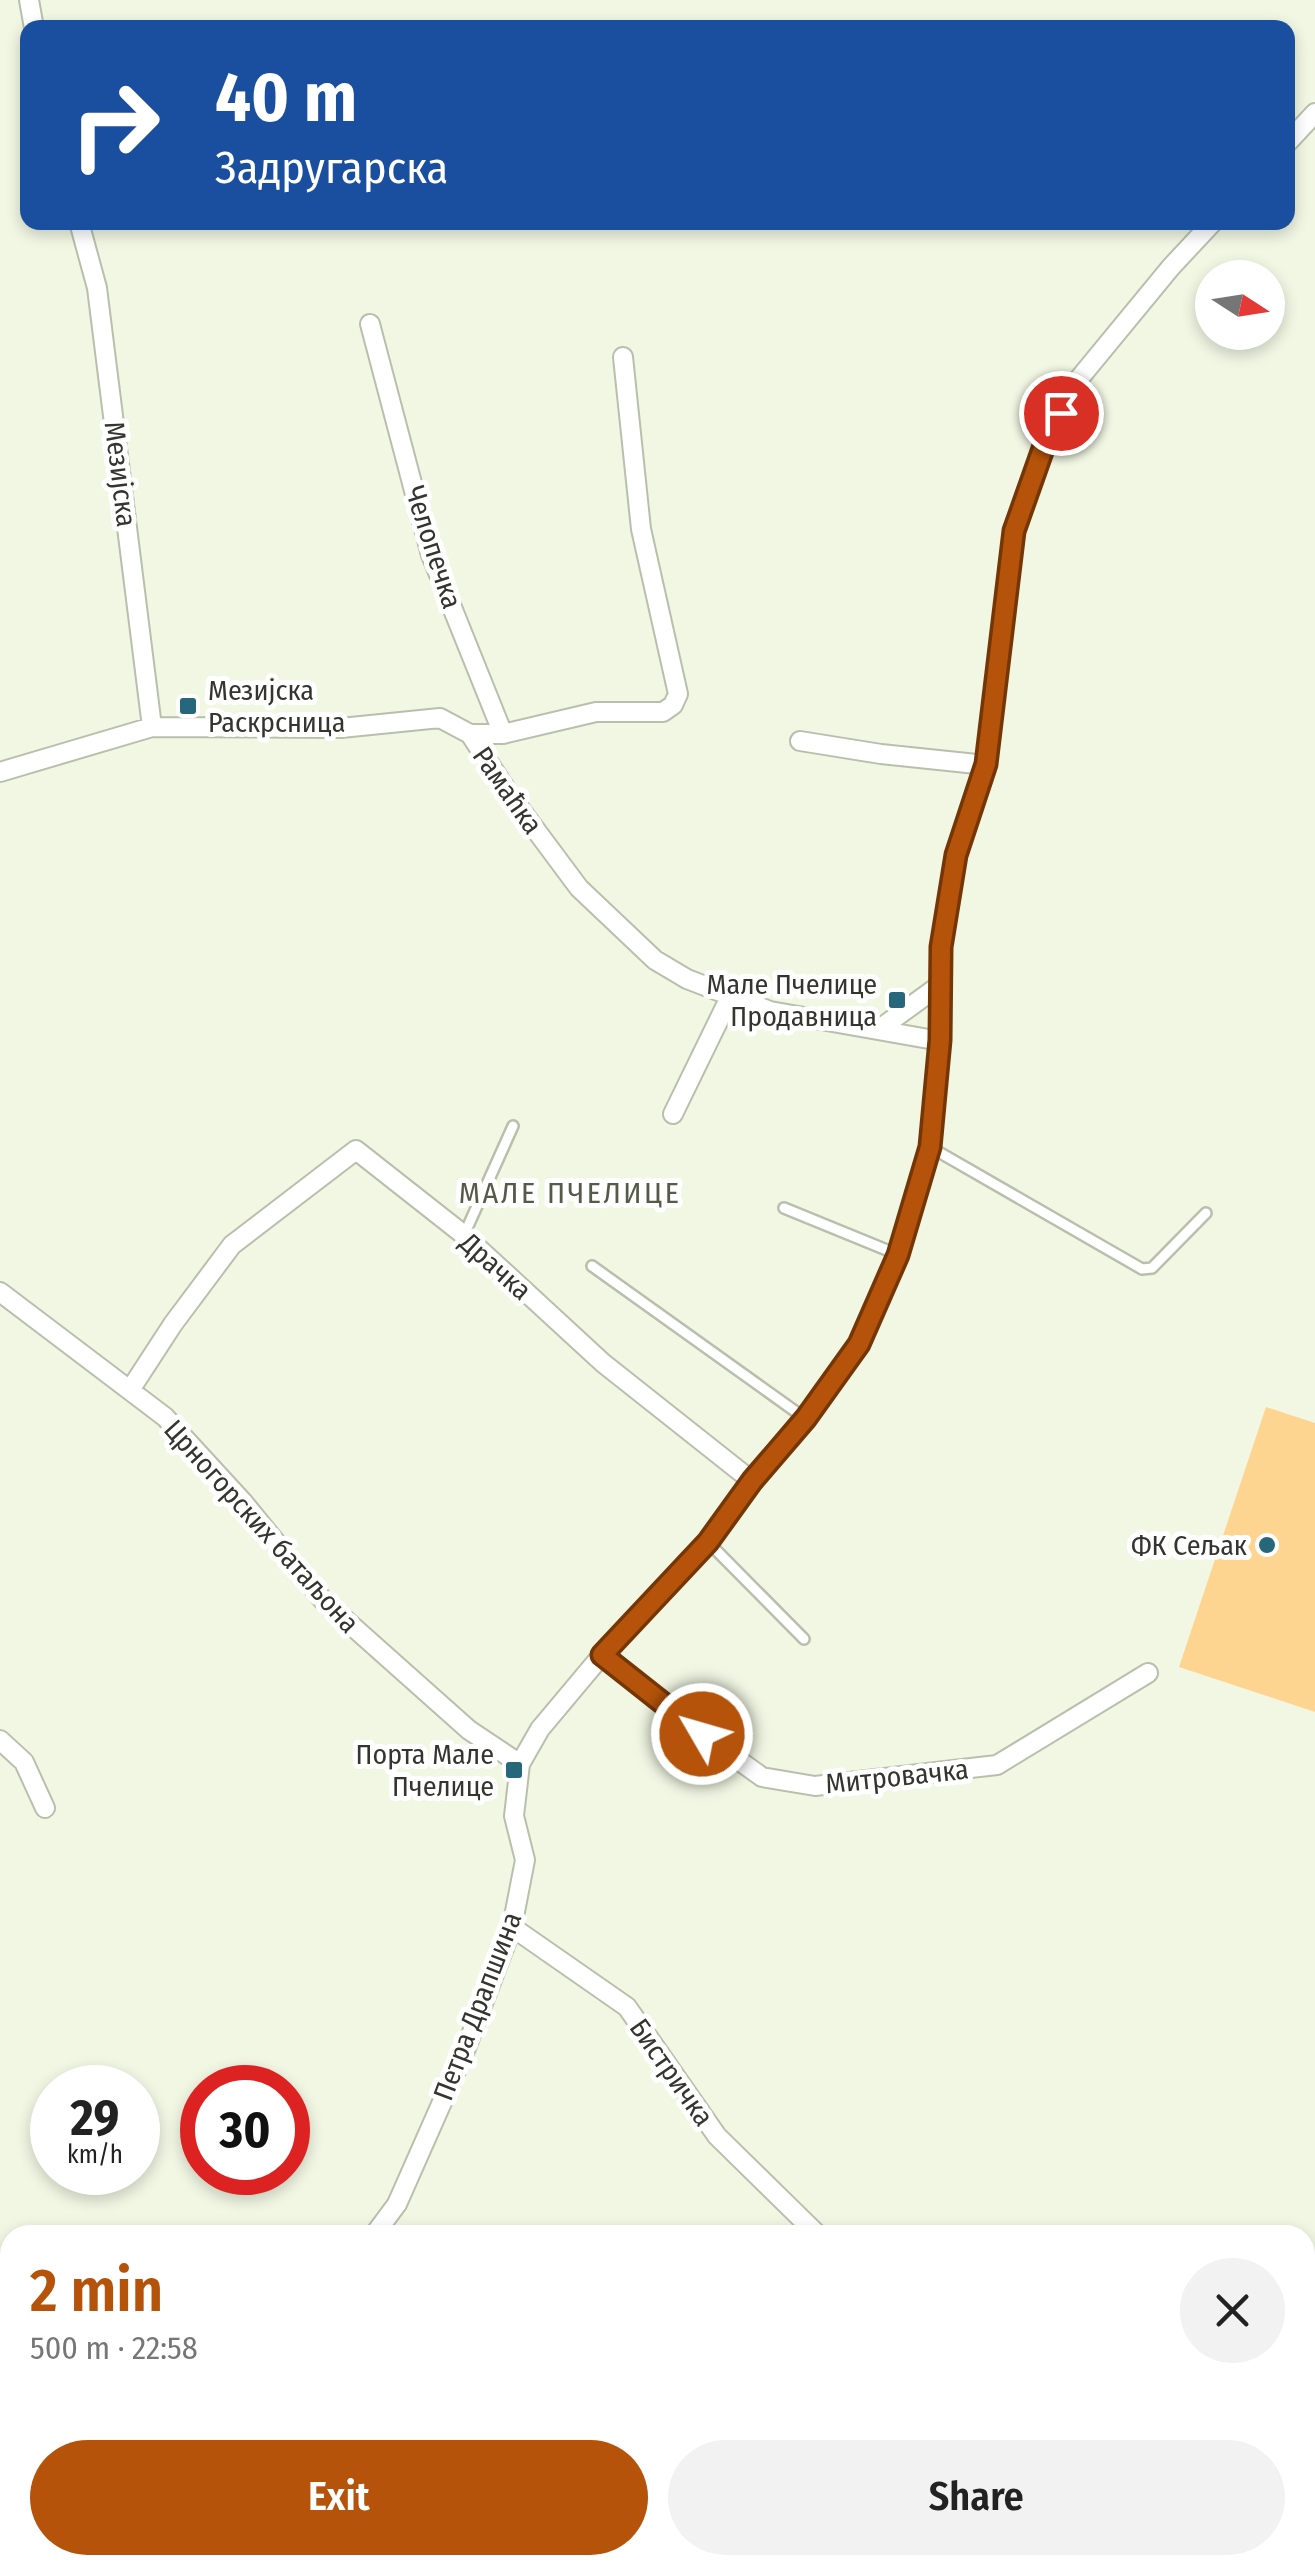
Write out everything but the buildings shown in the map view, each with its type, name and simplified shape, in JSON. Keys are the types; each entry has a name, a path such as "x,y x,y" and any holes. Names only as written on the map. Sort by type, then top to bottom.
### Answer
{"street":[{"path":"1295,134 1315,113"},
{"name":"Мезијска","path":"81,230 96,288 152,727"},
{"path":"520,1764 540,1729 602,1655 708,1542 859,1344 898,1255 930,1147 940,1040 941,947 956,855 986,764 1014,531 1044,446 1078,380 1206,230"},
{"name":"Челопечка","path":"370,324 431,555 503,734"},
{"name":"Рамаћка","path":"503,734 596,712 663,712 673,706 678,694 641,529 623,357"},
{"name":"Рамаћка","path":"0,772 152,727 342,728 440,718 470,734 579,888 655,960 730,997 770,1011 940,1040"},
{"path":"470,734 503,734"},
{"path":"800,741 986,764"},
{"path":"878,1030 940,985"},
{"path":"673,1114 730,997"},
{"name":"Драчка","path":"130,1390 232,1245 356,1150 464,1235 603,1363 752,1481"},
{"name":"Црногорских батаљона","path":"0,1292 165,1416 324,1600 469,1730 520,1764"},
{"name":"Митровачка","path":"602,1655 762,1776 815,1786 997,1765 1148,1673"},
{"path":"0,1740 24,1762 45,1808"},
{"name":"Петра Драпшина","path":"381,2225 397,2204 466,2048 512,1927 525,1860 514,1816 520,1764"},
{"name":"Бистричка","path":"512,1927 626,2007 717,2136 808,2225"}],"lane":[{"path":"464,1235 513,1126"},
{"path":"930,1147 1142,1268 1152,1268 1206,1213"},
{"path":"784,1208 898,1255"},
{"path":"592,1266 806,1418"},
{"path":"708,1542 804,1640"}],"shaded area":[{"name":"ФК Сељак","path":"1266,1407 1315,1423 1315,1712 1179,1667"}],"place":[{"name":"Мезијска Раскрсница","path":"188,706"},
{"name":"Мале Пчелице Продавница","path":"897,1000"},
{"name":"ФК Сељак","path":"1267,1545"},
{"name":"Порта Мале Пчелице","path":"514,1770"}],"district":[{"name":"МАЛЕ ПЧЕЛИЦЕ","path":"570,1193"}],"route":[{"path":"702,1734 602,1655 708,1542 752,1481 806,1418 859,1344 898,1255 930,1147 940,1040 941,947 956,855 986,764 1014,531 1044,446 1061,413"}]}
